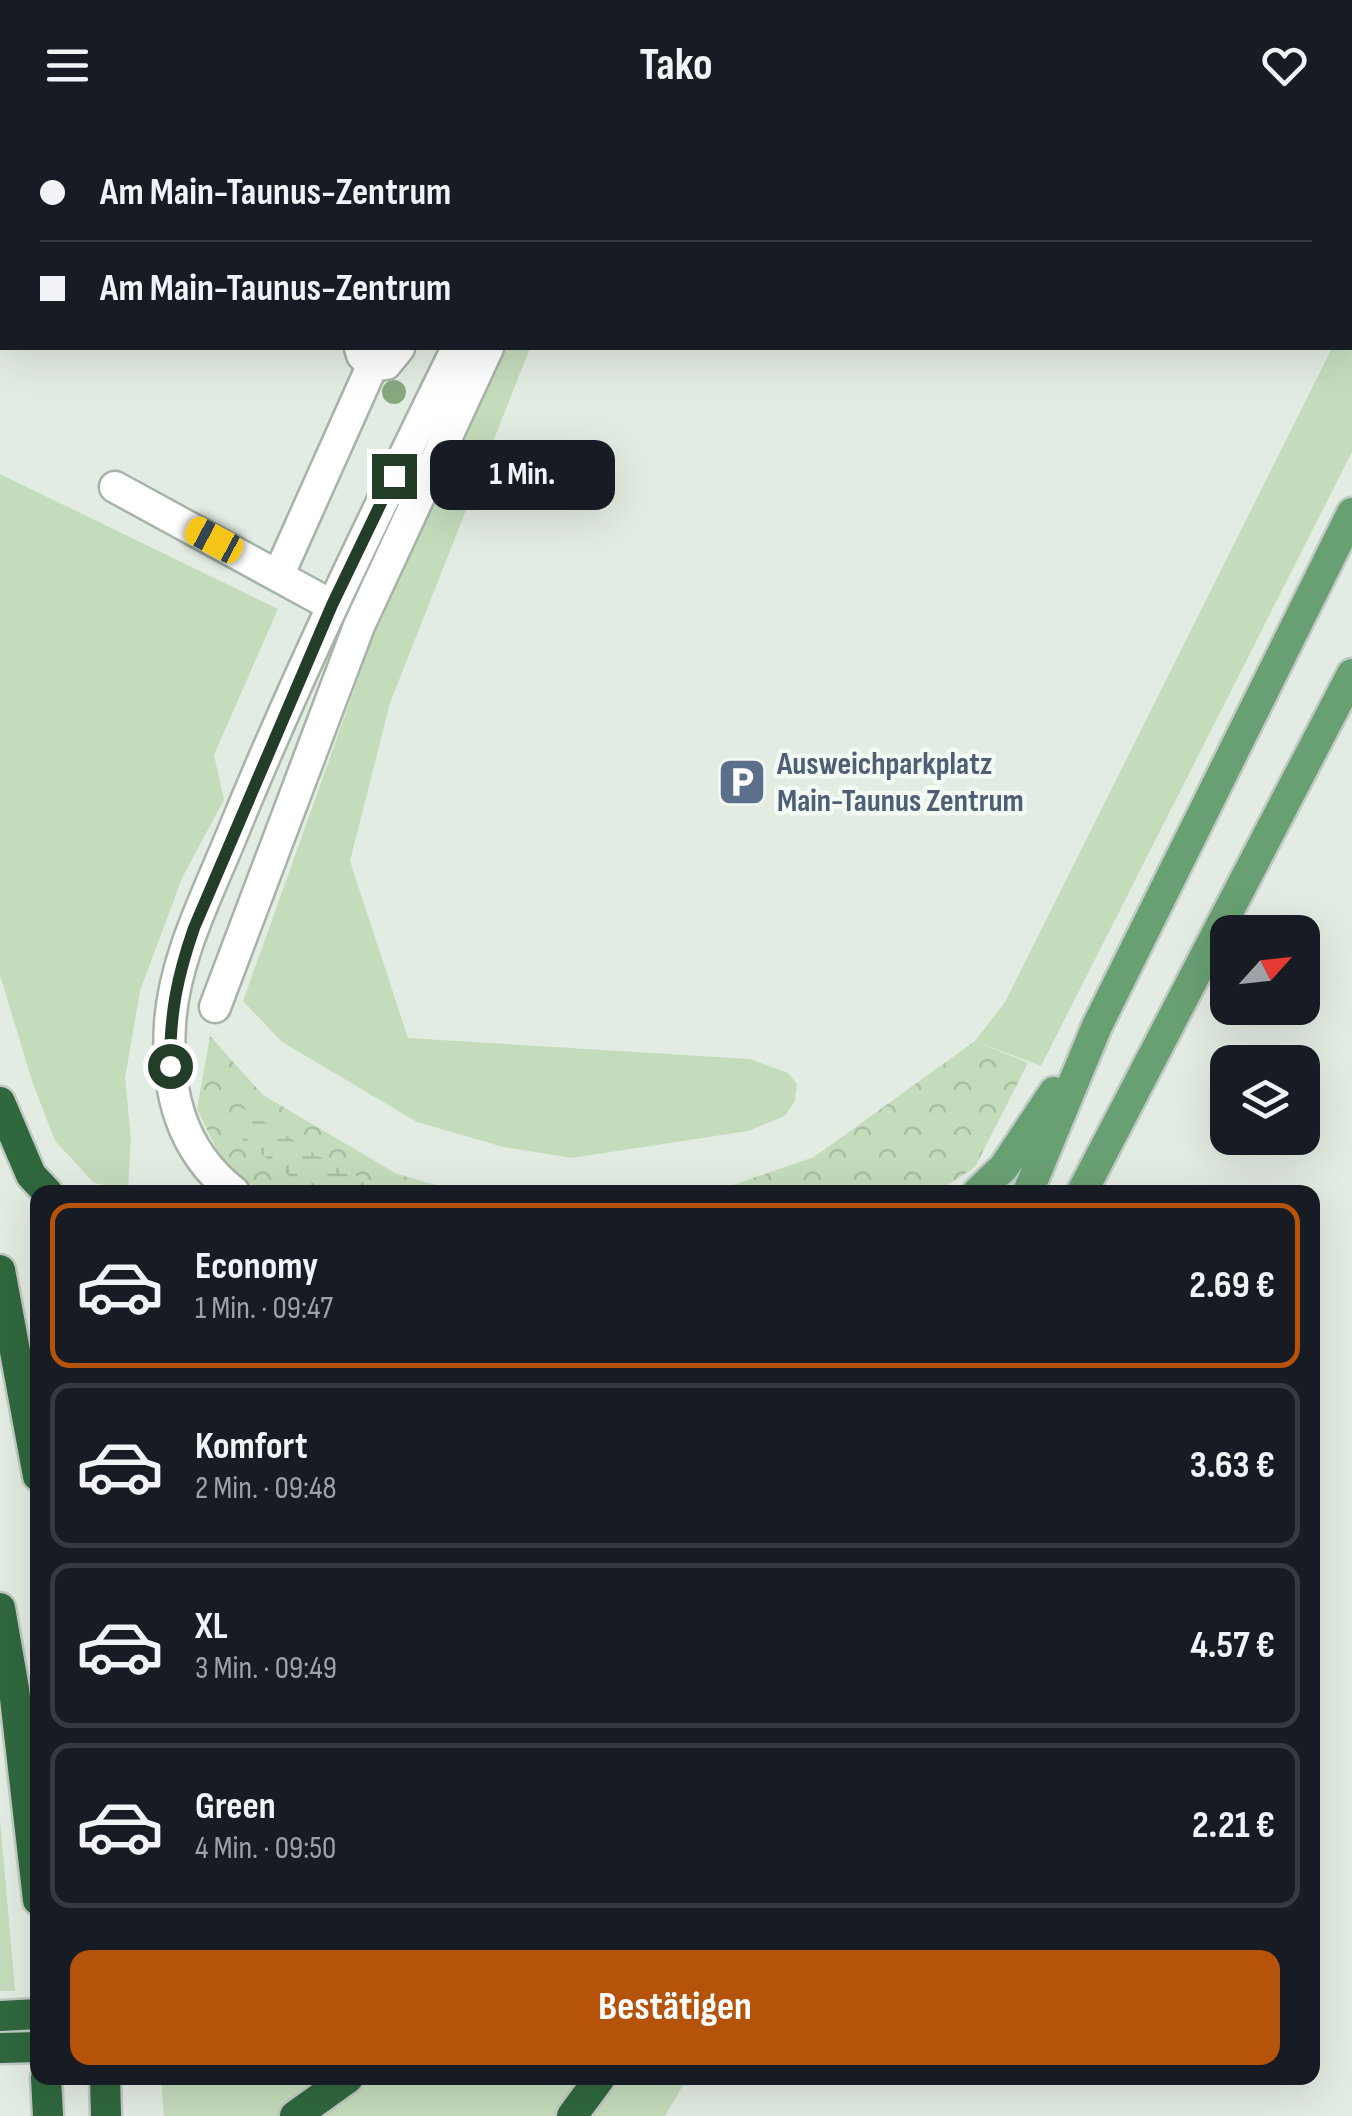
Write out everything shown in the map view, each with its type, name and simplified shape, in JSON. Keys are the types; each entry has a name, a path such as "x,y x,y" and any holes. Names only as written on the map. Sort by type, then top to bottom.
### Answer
{"highway":[{"path":"0,1102 32,1175 41,1185"},
{"path":"0,1270 30,1433"},
{"path":"0,1608 14,1689 30,1830"},
{"path":"0,2016 30,2014"},
{"path":"0,2048 30,2047"},
{"path":"46,2085 48,2116"},
{"path":"105,2085 106,2116"},
{"path":"295,2116 338,2085"},
{"path":"572,2116 595,2085"}],"main road":[{"path":"1031,1185 1096,1026 1352,513"},
{"path":"1086,1185 1352,674"},
{"path":"985,1185 1030,1129 1096,1026"}],"street":[{"path":"279,574 366,357 386,364 397,350"},
{"path":"227,1185 194,1153 175,1109 170,1066 174,994 214,880 332,605 457,350"},
{"path":"215,1007 359,626 487,350"},
{"path":"115,488 332,605"}],"green space":[{"path":"502,350 529,350 390,703 350,861 408,1038 750,1059 788,1073 797,1084 795,1101 785,1116 748,1131 572,1158 503,1147 417,1122 282,1042 243,1001 373,637"},
{"path":"1331,350 1352,350 1352,452 1041,1066 975,1041 1005,1002"},
{"path":"0,474 278,609 214,755 224,800 182,878 140,991 125,1078 131,1138 128,1185 94,1183 55,1141 0,975"},
{"path":"210,1036 263,1095 397,1174 436,1185 376,1185 336,1167 296,1181 305,1185 252,1185 227,1171 197,1109"},
{"path":"975,1041 1028,1063 975,1167 948,1185 733,1185 814,1157"},
{"path":"242,1108 336,1167 376,1185 305,1185 239,1137"},
{"path":"0,1819 15,1991 0,1991"},
{"path":"162,2085 683,2085 665,2116 164,2116"}],"place":[{"name":"Ausweichparkplatz Main-Taunus Zentrum","path":"742,782"}],"route":[{"path":"170,1066 170,1022 176,981 194,928 332,605 394,476"}]}
